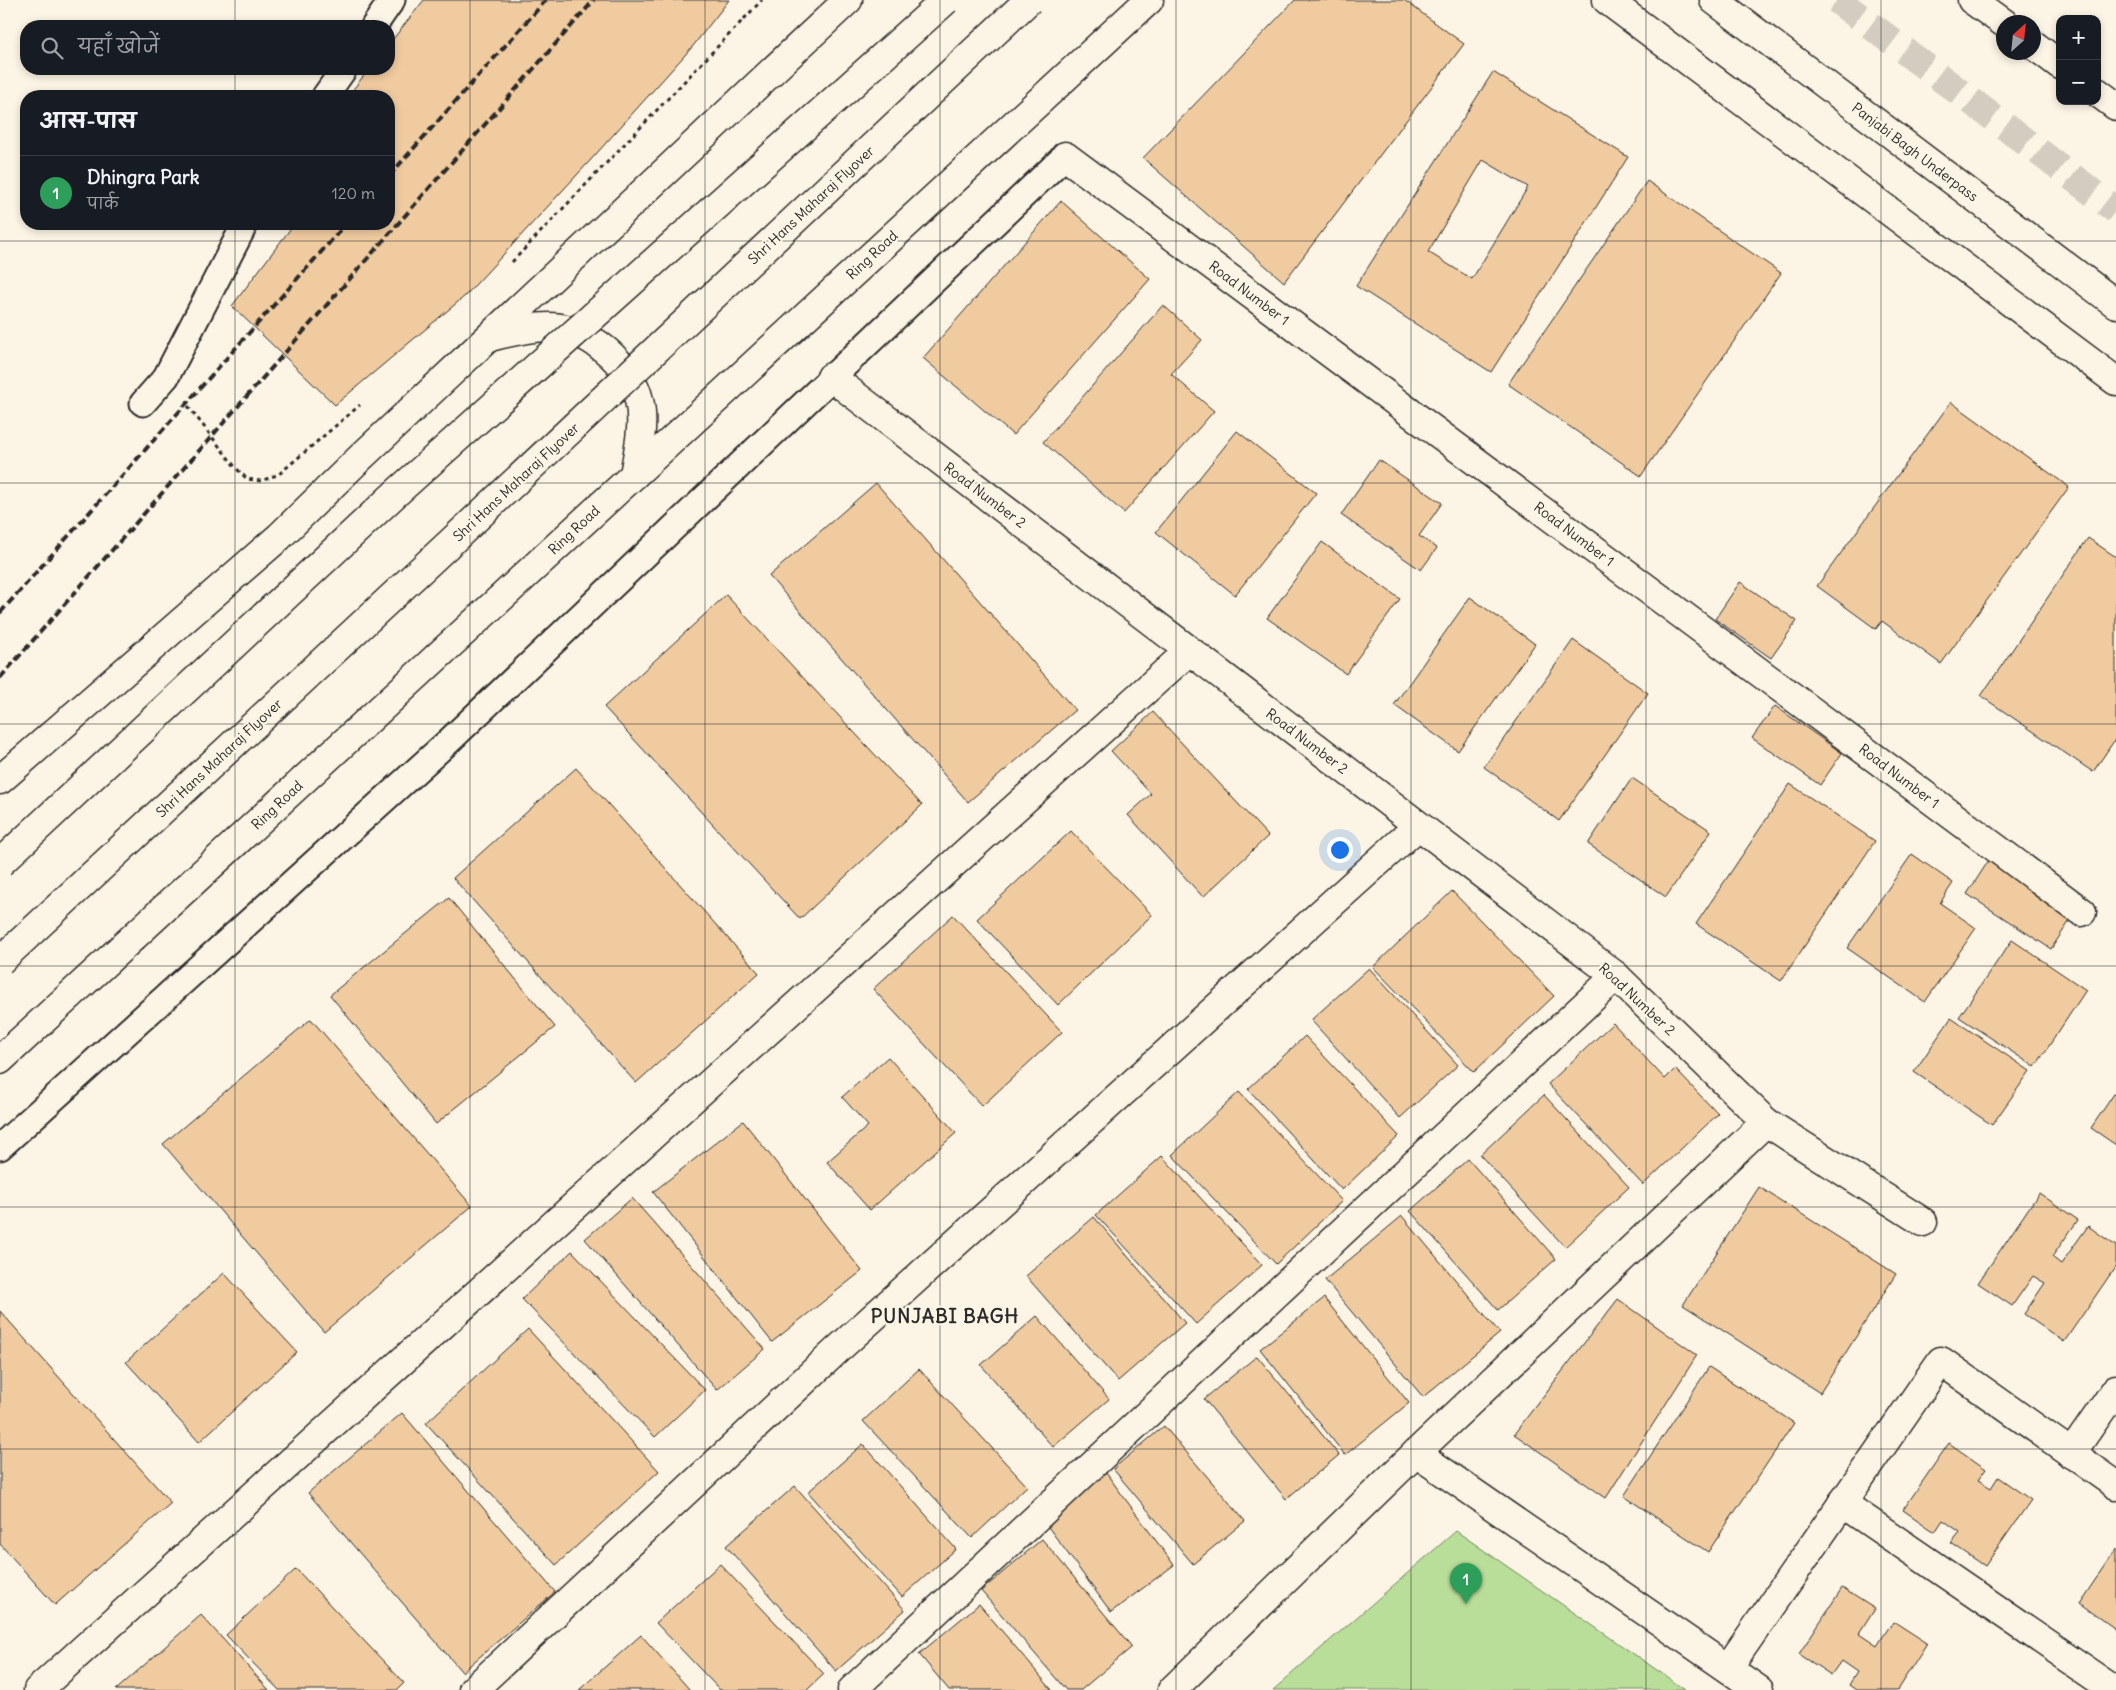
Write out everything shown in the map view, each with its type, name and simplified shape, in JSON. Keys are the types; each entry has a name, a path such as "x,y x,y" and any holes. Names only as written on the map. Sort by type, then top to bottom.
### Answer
{"street":[{"path":"0,780 280,536 360,458 848,0"},
{"path":"0,863 395,494 946,0"},
{"name":"Shri Hans Maharaj Flyover","path":"0,961 452,541 1029,0"},
{"name":"Ring Road","path":"0,1060 1149,0"},
{"path":"1606,0 2116,381"},
{"name":"Panjabi Bagh Underpass","path":"1714,0 2116,304"},
{"path":"1972,0 1996,17"},
{"path":"2041,50 2056,62"},
{"path":"2101,95 2116,106"},
{"name":"Road Number 1","path":"1066,156 2082,912"},
{"path":"488,338 519,330 551,327 580,333 606,349 627,372 639,399 641,436 634,475"},
{"name":"Road Number 2","path":"831,377 1616,976 1766,1122 1923,1222"},
{"path":"38,1690 1189,651"},
{"path":"473,1690 836,1351 1418,826"},
{"path":"852,1690 1616,976"},
{"path":"1172,1690 1416,1453 1766,1122"},
{"path":"1728,1668 1941,1361 2116,1485"},
{"path":"2072,1454 2116,1389"},
{"path":"1416,1453 1759,1690"},
{"path":"1842,1503 2115,1690"}],"lane":[{"path":"378,20 392,0"},
{"path":"329,90 340,75"},
{"path":"0,1147 449,741 1066,156"},
{"path":"142,403 166,377 242,230"}],"path":[{"path":"508,266 762,0"},
{"path":"166,377 236,468 247,479 261,481 279,474 367,399"}],"green space":[{"path":"1456,1531 1667,1677 1685,1690 1273,1690"}],"building":[{"path":"424,0 729,0 693,46 465,296 335,405 232,306 289,230 395,230 395,90 353,90 364,75 395,75 395,36"},
{"path":"1295,0 1404,0 1464,44 1284,282 1143,158"},
{"path":"1493,72 1628,157 1491,372 1356,286","holes":["1483,160 1528,187 1472,279 1428,252"]},
{"path":"1647,181 1781,273 1641,476 1508,384"},
{"path":"1061,201 1150,279 1013,435 923,358"},
{"path":"1163,305 1202,340 1171,374 1214,411 1124,513 1043,442"},
{"path":"1951,402 2069,487 1941,664 1882,621 1876,629 1817,586"},
{"path":"1237,431 1316,493 1235,595 1156,532"},
{"path":"1379,460 1442,503 1419,536 1437,548 1421,570 1341,515"},
{"path":"876,483 1075,710 968,802 769,576"},
{"path":"2088,538 2116,557 2116,738 2093,772 1981,696"},
{"path":"1322,542 1400,599 1346,674 1267,618"},
{"path":"1740,582 1797,621 1771,658 1715,619"},
{"path":"726,595 922,805 800,919 604,707"},
{"path":"1470,597 1535,644 1458,751 1394,705"},
{"path":"1573,640 1648,693 1559,821 1484,767"},
{"path":"1775,706 1842,753 1820,785 1752,738"},
{"path":"1153,712 1268,836 1203,897 1128,815 1151,794 1111,751"},
{"path":"576,768 759,973 636,1083 453,878"},
{"path":"1632,778 1711,831 1666,897 1588,844"},
{"path":"1790,784 1875,841 1781,981 1696,924"},
{"path":"1071,831 1152,915 1058,1005 977,919"},
{"path":"1912,854 1953,883 1940,903 1976,928 1925,1002 1847,948"},
{"path":"1991,857 2075,913 2051,949 1967,894"},
{"path":"1452,891 1554,996 1474,1072 1373,967"},
{"path":"449,898 555,1027 436,1124 330,995"},
{"path":"953,915 1062,1032 982,1106 873,989"},
{"path":"2012,940 2086,990 2035,1067 1959,1017"},
{"path":"1369,968 1458,1065 1400,1118 1311,1020"},
{"path":"1951,1018 2030,1071 1992,1125 1914,1072"},
{"path":"311,1019 472,1206 324,1332 163,1144"},
{"path":"1613,1023 1665,1079 1675,1069 1718,1114 1643,1185 1548,1084"},
{"path":"1305,1036 1399,1136 1342,1190 1248,1089"},
{"path":"888,1057 956,1133 870,1210 827,1162 868,1126 842,1097"},
{"path":"2116,1091 2116,1145 2091,1128"},
{"path":"1239,1092 1342,1201 1276,1264 1172,1155"},
{"path":"1544,1095 1629,1187 1565,1247 1480,1155"},
{"path":"743,1121 862,1271 772,1342 653,1192"},
{"path":"1162,1156 1262,1265 1196,1324 1096,1215"},
{"path":"1468,1159 1556,1259 1498,1310 1410,1211"},
{"path":"1759,1187 1896,1274 1820,1393 1683,1305"},
{"path":"2039,1193 2078,1220 2052,1257 2061,1264 2088,1226 2116,1246 2116,1266 2064,1342 2024,1314 2045,1283 2033,1276 2012,1306 1978,1283"},
{"path":"632,1198 765,1349 717,1390 585,1239"},
{"path":"1402,1216 1500,1333 1423,1397 1325,1280"},
{"path":"1094,1217 1185,1323 1118,1381 1026,1276"},
{"path":"572,1251 705,1390 655,1437 522,1299"},
{"path":"224,1273 297,1352 199,1442 126,1362"},
{"path":"1324,1298 1409,1403 1345,1455 1260,1349"},
{"path":"1618,1299 1697,1355 1606,1498 1514,1434"},
{"path":"0,1311 171,1503 55,1605 0,1544"},
{"path":"1037,1316 1109,1399 1053,1447 981,1365"},
{"path":"528,1329 659,1471 556,1565 426,1423"},
{"path":"1257,1356 1339,1455 1286,1499 1204,1399"},
{"path":"1709,1367 1794,1423 1708,1552 1624,1496"},
{"path":"919,1369 1027,1486 972,1538 863,1421"},
{"path":"402,1413 555,1592 462,1672 308,1493"},
{"path":"1164,1426 1245,1521 1193,1564 1113,1469"},
{"path":"1949,1443 1986,1469 1978,1480 1991,1488 1998,1477 2031,1500 1985,1566 1951,1543 1960,1532 1943,1520 1935,1532 1903,1510"},
{"path":"863,1444 956,1549 902,1597 808,1492"},
{"path":"1106,1473 1174,1565 1111,1612 1043,1520"},
{"path":"795,1486 905,1610 836,1671 726,1546"},
{"path":"1042,1539 1132,1647 1081,1690 1066,1690 981,1591"},
{"path":"2116,1549 2116,1630 2079,1604"},
{"path":"720,1564 824,1674 807,1690 720,1690 656,1623"},
{"path":"296,1569 404,1683 397,1690 279,1690 226,1635"},
{"path":"1842,1588 1875,1609 1859,1634 1877,1646 1893,1621 1927,1643 1897,1690 1856,1690 1849,1685 1857,1672 1841,1661 1831,1675 1799,1654"},
{"path":"979,1604 1052,1690 949,1690 919,1654"},
{"path":"201,1615 269,1690 116,1690"},
{"path":"641,1635 690,1690 579,1690"}],"tunnel":[{"path":"1837,0 2116,210"}],"railway":[{"path":"395,169 546,0"},
{"path":"395,227 594,0"},
{"path":"0,613 341,230"},
{"path":"0,678 392,230"}],"place":[{"name":"Dhingra Park","path":"1466,1604"}],"district":[{"name":"PUNJABI BAGH","path":"945,1316"}]}
